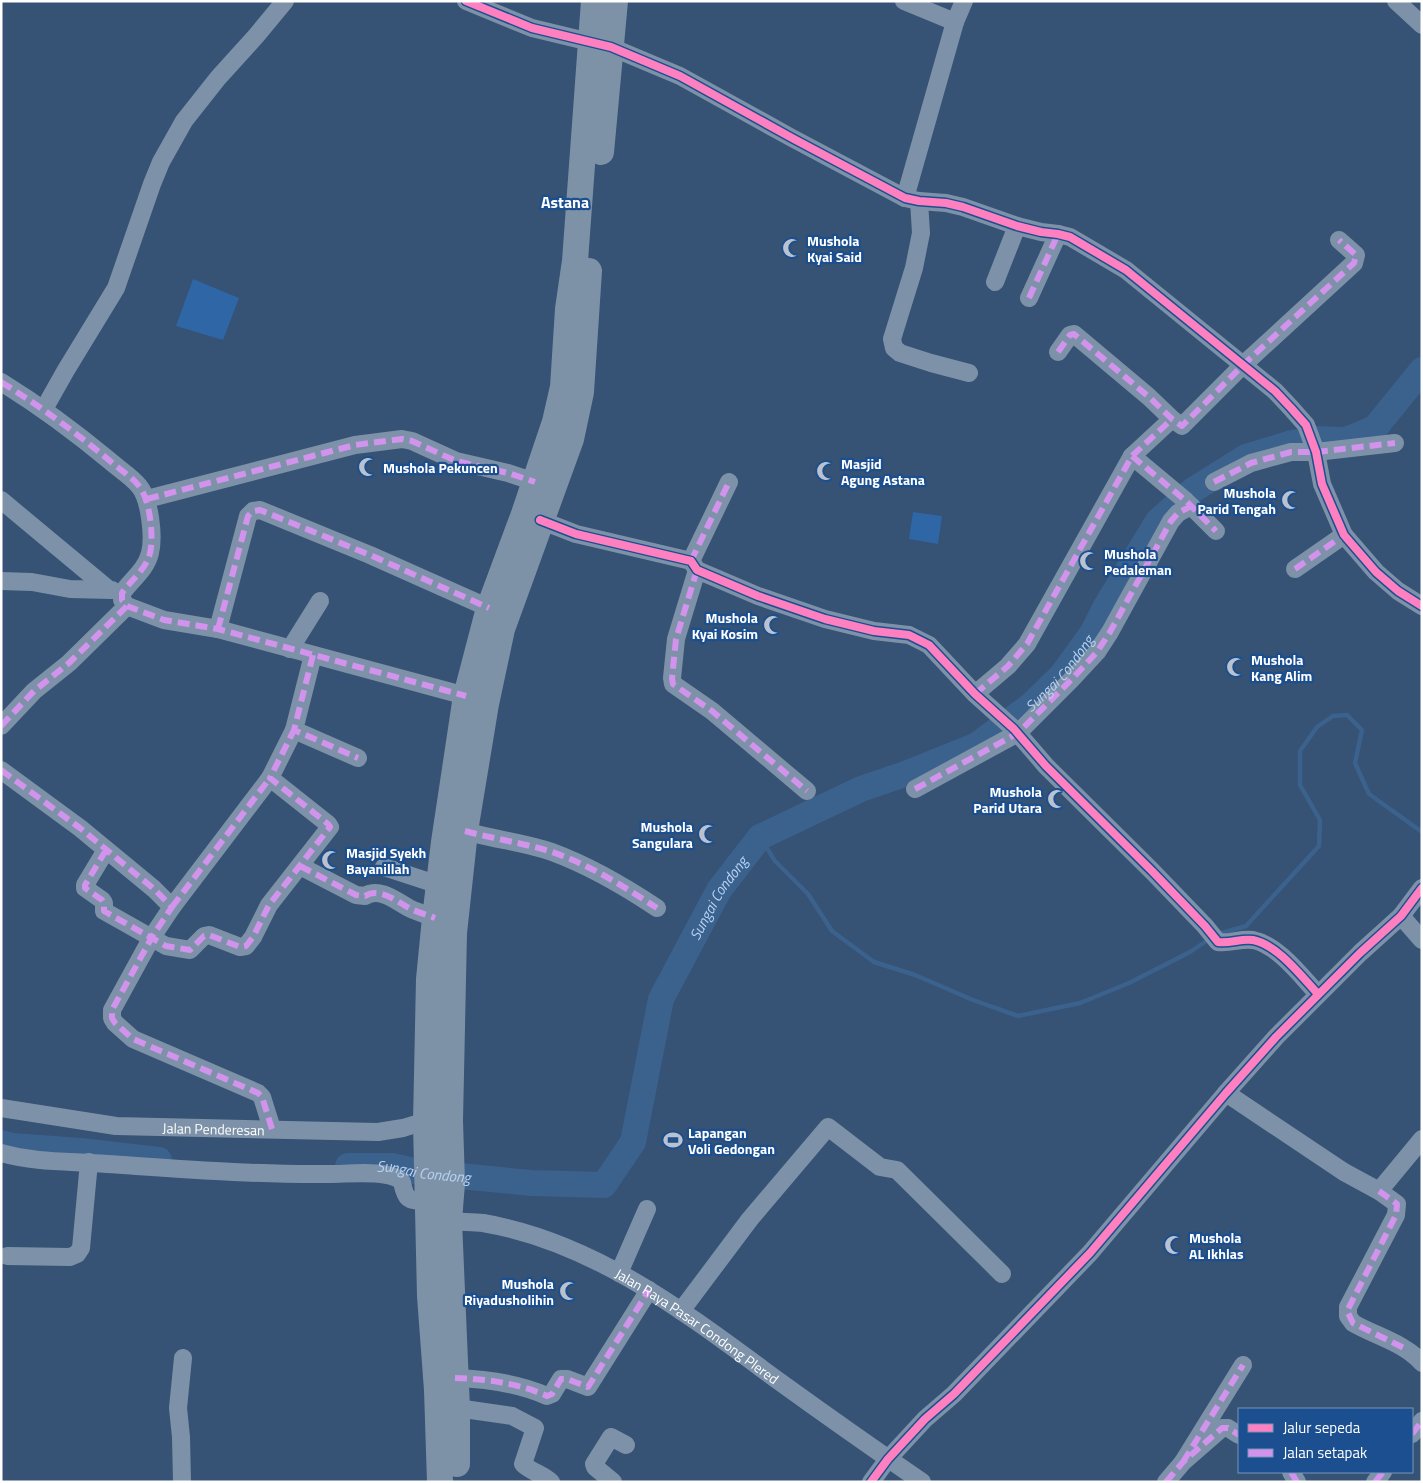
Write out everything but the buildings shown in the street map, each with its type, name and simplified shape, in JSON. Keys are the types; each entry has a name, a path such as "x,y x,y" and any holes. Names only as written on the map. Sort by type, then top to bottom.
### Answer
{"highway":[{"path":"594,1 602,45"},
{"path":"440,1482 451,1391 430,1296 436,1189 429,979 435,918 439,885 456,828 502,629 571,439 581,392 582,262 602,45 615,1"},
{"path":"434,1122 454,933 456,828 466,696 489,608 555,422 562,387 568,309 582,262"},
{"path":"436,1189 449,1221 451,1391 458,1482"}],"street":[{"path":"44,409 116,288 152,184 161,162 184,121 218,78 285,1"},
{"path":"466,1 532,28 602,45 680,76 792,138 912,200 946,203 1017,226 1070,237 1126,270 1243,365 1274,392 1306,425 1315,450 1322,484 1344,535 1376,572 1398,591 1422,606"},
{"path":"904,1 955,22"},
{"path":"964,1 955,22 912,200 921,233 914,268 892,343 894,348 900,353 931,364 969,373"},
{"path":"1396,1 1422,25"},
{"path":"995,282 1017,226"},
{"path":"1029,298 1058,234"},
{"path":"1058,352 1070,335 1074,334 1149,397 1180,426 1354,263 1356,254 1339,240"},
{"path":"1,382 44,409 139,486 147,499 151,537 150,552 145,566 119,596 68,663 34,691 1,726"},
{"path":"975,694 1008,666 1027,644 1132,456 1172,419"},
{"path":"147,499 355,445 402,439 412,441 456,461 508,473 535,482"},
{"path":"1214,482 1251,463 1291,452 1395,443"},
{"path":"1132,456 1189,503 1216,531"},
{"path":"729,482 694,565 676,639 673,684 712,711 807,791"},
{"path":"1,500 119,596 164,620 218,629 466,696"},
{"path":"915,789 1016,731 1071,680 1097,652 1116,622 1171,522 1189,503"},
{"path":"218,629 248,516 254,511 260,510 370,555 489,608"},
{"path":"540,520 576,534 694,565 758,596 838,624 874,631 905,634 920,639 937,652 975,694 1016,731 1046,766 1152,870 1218,942 1244,939 1254,940 1271,946 1318,994"},
{"path":"1295,569 1344,535"},
{"path":"1,581 32,582 119,596"},
{"path":"290,649 320,601"},
{"path":"272,1129 262,1097 258,1093 133,1038 115,1023 112,1018 112,1010 152,937 172,907 270,778 294,730 313,656"},
{"path":"294,730 358,758"},
{"path":"1,770 106,850 154,889 172,907"},
{"path":"106,850 85,884 85,888 102,900 104,911 166,946 190,950 204,936 209,935 240,947 246,946 253,937 269,905 329,826 270,778"},
{"path":"456,828 527,845 572,860 610,878 657,908"},
{"path":"300,866 356,895 365,896 378,892 435,918"},
{"path":"384,867 439,885"},
{"path":"872,1482 888,1459 925,1419 954,1394 1090,1253 1276,1037 1400,916 1422,888"},
{"path":"1400,916 1422,940"},
{"path":"1226,1094 1344,1172 1379,1191 1397,1204 1396,1215 1348,1307 1348,1316 1353,1323 1404,1348 1422,1363"},
{"name":"Jalan Penderesan","path":"1,1108 116,1126 378,1132 434,1122"},
{"path":"681,1311 750,1219 828,1127 880,1167 898,1170 1002,1274"},
{"path":"1379,1191 1422,1139"},
{"path":"1,1153 15,1157 57,1162 89,1162 250,1174 364,1173 396,1178 402,1182 403,1194 414,1200 436,1189"},
{"path":"7,1256 70,1257 77,1254 81,1248 89,1162"},
{"path":"619,1273 647,1209"},
{"name":"Jalan Raya Pasar Condong Plered","path":"449,1221 483,1223 535,1236 574,1250 619,1273 681,1311 922,1482"},
{"path":"451,1391 483,1379 510,1384 549,1396 561,1379 567,1379 588,1386 649,1290"},
{"path":"182,1482 178,1408 184,1358"},
{"path":"1176,1474 1243,1365"},
{"path":"451,1391 512,1416 535,1428 523,1464 551,1482"},
{"path":"1413,1433 1422,1421"},
{"path":"1176,1474 1222,1428 1228,1428 1238,1434"},
{"path":"613,1482 594,1467 594,1464 611,1437 626,1445"}],"shaded area":[{"path":"193,279 239,298 223,340 176,326"},
{"path":"913,512 942,516 938,544 909,539"}],"waterway":[{"name":"Sungai Condong","path":"348,1166 392,1166 419,1172 531,1183 604,1185 633,1142 661,999 719,890 760,837 861,789 905,774 977,745 1031,705 1062,675 1093,632 1106,606 1158,521 1193,490 1246,457 1292,443 1316,439 1346,440 1375,428 1422,370"},
{"path":"1218,934 1246,926 1319,846 1320,820 1300,785 1300,751 1317,727 1333,716 1347,715 1362,730 1355,763 1369,794 1422,832"},
{"path":"760,837 775,861 808,894 832,931 874,962 915,975 973,1000 1018,1016 1080,1003 1129,983 1190,952 1211,938"},
{"name":"Sungai Condong","path":"1,1143 12,1146 81,1151 159,1160"}],"marked path":[{"path":"1029,298 1058,234"},
{"path":"1058,352 1070,335 1074,334 1182,426 1243,365 1354,263 1356,255 1339,240"},
{"path":"1,382 84,440 133,479 143,492 150,518 151,546 145,565 122,593 122,600 127,606 164,620 218,629 466,696"},
{"path":"975,694 1008,666 1027,644 1132,456 1172,419"},
{"path":"147,499 355,445 402,439 412,441 456,461 508,473 535,482"},
{"path":"1214,482 1251,463 1291,452 1316,452 1395,443"},
{"path":"1132,456 1186,501 1216,531"},
{"path":"691,561 729,482"},
{"path":"915,789 1018,733 1071,680 1097,652 1110,632 1171,521 1178,513 1191,506"},
{"path":"218,629 248,516 253,511 260,510 370,555 489,608"},
{"path":"1295,569 1344,535"},
{"path":"697,570 676,639 673,684 712,711 807,791"},
{"path":"1,726 34,691 69,663 127,606"},
{"path":"313,655 294,730 358,758"},
{"path":"106,850 85,885 85,888 102,900 104,911 166,946 190,950 204,936 209,935 240,947 246,946 253,937 269,905 330,827 270,778 294,730"},
{"path":"1,770 80,828 154,889 172,907 152,937 112,1010 112,1018 115,1023 133,1039 258,1093 262,1097 272,1129"},
{"path":"172,907 270,778"},
{"path":"465,831 531,846 566,857 606,877 657,908"},
{"path":"300,866 356,895 382,894 435,918"},
{"path":"1379,1191 1397,1204 1396,1215 1347,1311 1353,1323 1404,1348"},
{"path":"455,1378 502,1382 547,1396 552,1394 561,1379 567,1379 588,1387 649,1290"},
{"path":"1183,1462 1243,1365"},
{"path":"1413,1433 1422,1421"},
{"path":"1166,1482 1183,1462 1222,1428 1228,1428 1238,1434"},
{"path":"1292,1473 1297,1482"},
{"path":"1375,1482 1382,1473"}],"cycle path":[{"path":"466,1 532,28 611,47 680,76 905,198 963,207 1017,226 1070,237 1126,270 1275,391 1306,425 1316,452 1322,484 1344,535 1376,572 1398,591 1422,606"},
{"path":"540,520 576,534 691,561 697,570 758,596 825,619 874,631 909,635 929,645 975,694 1014,729 1046,766 1152,871 1218,942 1253,940 1262,943 1288,962 1318,994"},
{"path":"871,1482 888,1459 925,1419 954,1394 1090,1253 1276,1037 1360,953 1401,916 1422,888"}],"place":[{"name":"Mushola Kyai Said","path":"792,248"},
{"name":"Mushola Pekuncen","path":"368,467"},
{"name":"Masjid Agung Astana","path":"826,471"},
{"name":"Mushola Parid Tengah","path":"1291,500"},
{"name":"Mushola Pedaleman","path":"1089,561"},
{"name":"Mushola Kyai Kosim","path":"773,625"},
{"name":"Mushola Kang Alim","path":"1236,667"},
{"name":"Mushola Parid Utara","path":"1057,799"},
{"name":"Mushola Sangulara","path":"708,834"},
{"name":"Masjid Syekh Bayanillah","path":"331,860"},
{"name":"Lapangan Voli Gedongan","path":"673,1140"},
{"name":"Mushola AL Ikhlas","path":"1174,1245"},
{"name":"Mushola Riyadusholihin","path":"569,1291"}],"district":[{"name":"Astana","path":"565,202"}]}
